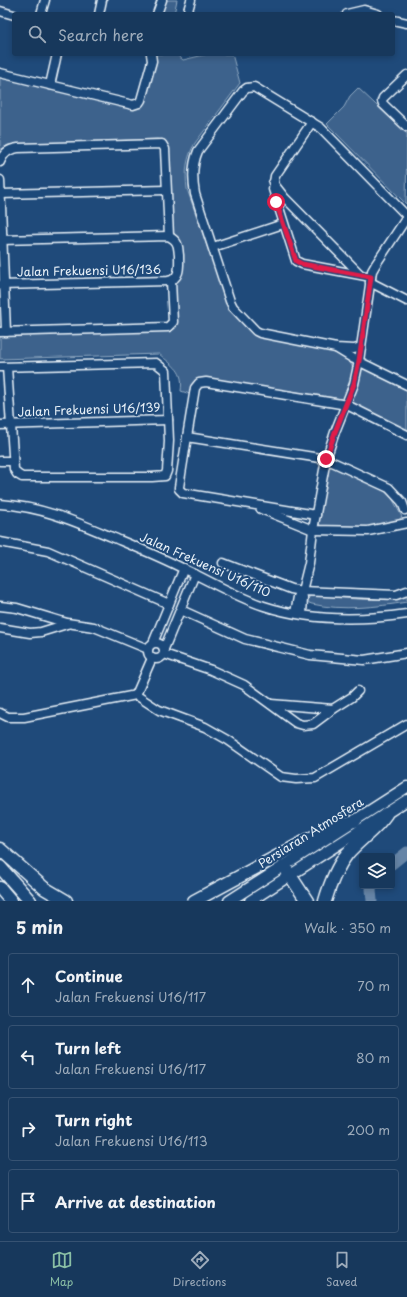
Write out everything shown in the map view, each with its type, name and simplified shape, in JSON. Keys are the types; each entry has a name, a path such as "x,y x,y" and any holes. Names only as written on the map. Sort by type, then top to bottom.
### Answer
{"highway":[{"path":"325,901 332,877 347,854 378,825 386,814"},
{"path":"194,901 330,828 341,824 355,822"},
{"path":"0,849 44,888 66,901"},
{"path":"0,867 30,901"},
{"path":"287,870 307,901"},
{"path":"0,888 11,901"}],"main road":[{"name":"Persiaran Atmosfera","path":"250,901 287,870 407,787"},
{"name":"Persiaran Atmosfera","path":"229,901 386,814 407,800"}],"street":[{"path":"42,12 45,0"},
{"path":"99,12 102,0"},
{"path":"158,12 162,0"},
{"path":"187,12 190,0"},
{"path":"356,12 364,10 371,12"},
{"path":"0,11 12,14"},
{"path":"395,20 407,23"},
{"path":"50,85 57,56"},
{"path":"0,73 128,105 136,104 141,100 148,79 152,61 151,56"},
{"path":"407,75 383,98 382,101 383,104 407,127"},
{"path":"298,614 303,598 302,591 309,563 313,530 326,459 354,384 359,361 371,279 376,264 407,217 321,128 258,88 251,87 243,91 198,151 194,160 192,177 193,186 230,301 256,330 265,335 336,348 354,349 361,347"},
{"path":"312,122 275,176 273,183 273,189 283,224 296,261 302,264 361,275 371,279 407,301"},
{"path":"0,162 4,154 13,148 162,144 165,149 169,236 1,239"},
{"path":"0,180 3,332 168,327 173,322 171,280"},
{"path":"273,183 284,197 361,275"},
{"path":"0,194 166,190"},
{"path":"213,247 283,224"},
{"name":"Jalan Frekuensi U16/136","path":"2,285 171,280 178,273 179,261 176,242 169,236"},
{"path":"336,348 407,385"},
{"path":"156,363 166,371 169,441 167,471 165,476 152,478 22,477 14,469 11,424 4,367 156,363"},
{"path":"316,515 183,493 179,490 195,388 197,385 202,382 347,405 407,435"},
{"name":"Jalan Frekuensi U16/139","path":"0,425 168,420"},
{"path":"187,437 326,459 390,488 402,502 405,510"},
{"path":"0,462 13,461"},
{"name":"Jalan Frekuensi U16/110","path":"0,504 15,505 62,516 184,568 252,601 279,610 332,618 368,618 407,614"},
{"path":"246,504 313,530 368,532 407,523"},
{"path":"0,542 48,551 169,604"},
{"path":"223,563 291,589 302,591 396,595 407,591"},
{"path":"184,568 150,646 148,655 152,658 158,659 164,651 195,574"},
{"path":"0,606 17,608 67,623 94,627 150,646 161,644 164,651 244,684 296,723 303,725 314,724 333,709 352,697 358,691"},
{"path":"181,610 245,639 310,655 364,660 407,653"},
{"path":"0,628 30,633 41,632 67,623"},
{"path":"136,695 152,658"},
{"path":"0,713 8,717 24,717 136,695 159,710 205,727 228,740 281,777 296,779 315,778 407,724"},
{"path":"270,704 333,709"}],"shaded area":[{"path":"161,0 177,0 174,12 158,12"},
{"path":"151,56 178,56 183,60 200,56 233,56 240,83 192,149 187,165 187,189 228,306 255,333 332,350 347,358 352,366 354,374 343,399 209,379 191,387 190,394 181,391 182,384 179,373 159,354 0,359 0,336 172,331 176,328 175,286 182,272 182,266 178,239 173,233 168,145 165,141 157,139 8,145 0,150 0,76 128,108 135,107"},
{"path":"358,88 407,134 406,204 327,124 344,107 350,96"},
{"path":"363,366 407,388 407,430 358,407 353,402 352,400 359,382 361,368"},
{"path":"333,466 380,487 392,498 402,517 395,522 375,527 320,527 319,519 326,470"},
{"path":"315,595 373,600 407,596 407,602 371,607 347,608 309,603 308,599 310,596"}],"waterway":[{"path":"395,862 407,852"},
{"path":"371,889 372,901"}],"route":[{"path":"276,202 296,261 302,264 371,277 359,361 354,384 326,459"}]}
